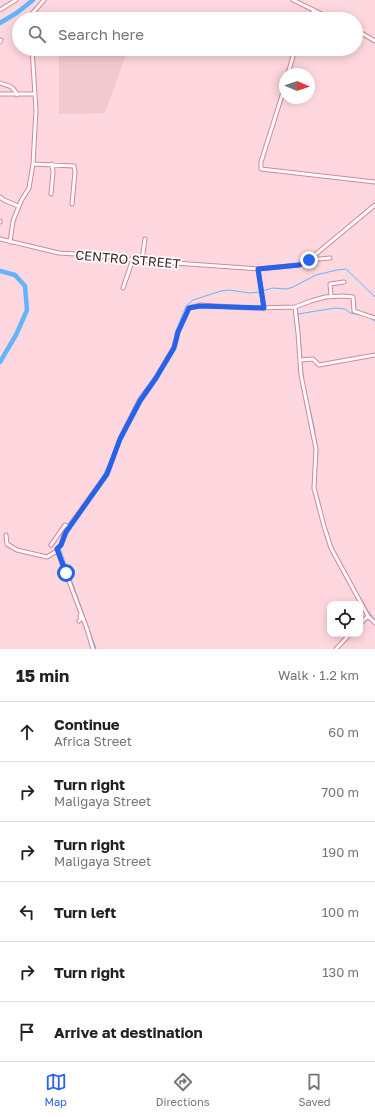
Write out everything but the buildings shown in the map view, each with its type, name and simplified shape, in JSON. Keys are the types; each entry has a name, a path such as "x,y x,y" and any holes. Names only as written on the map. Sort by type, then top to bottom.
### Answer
{"street":[{"path":"0,10 16,0"},
{"path":"34,12 44,0"},
{"path":"293,0 318,12"},
{"path":"363,34 375,41"},
{"path":"10,242 13,221 18,206 29,188 33,164 36,110 32,56"},
{"path":"289,68 292,56"},
{"path":"0,83 12,86 17,95"},
{"path":"0,94 35,94"},
{"path":"279,104 261,162 261,169 375,182"},
{"path":"33,164 52,164 75,167 72,204"},
{"path":"51,194 53,172 52,164"},
{"path":"0,197 18,206"},
{"path":"309,260 375,204"},
{"name":"CENTRO STREET","path":"0,239 59,253 258,269 299,265 309,260"},
{"path":"142,260 144,239"},
{"path":"309,260 330,258"},
{"path":"124,288 133,259"},
{"path":"258,269 264,308"},
{"path":"331,296 330,284 344,282"},
{"path":"6,535 8,544 17,550 47,557 59,547 68,526 107,474 120,439 140,401 174,348 178,332 189,308 200,306 295,308 314,300 331,296 352,297 353,311 375,318"},
{"path":"295,308 303,388 316,449 314,488 317,503 331,548 368,616 375,623"},
{"path":"300,360 313,360 319,365 375,355"},
{"path":"50,545 66,524 68,526"},
{"path":"59,547 93,649"},
{"path":"79,621 82,614"},
{"path":"363,621 368,616"},
{"path":"336,649 347,637"}],"shaded area":[{"path":"59,56 126,56 105,113 59,114"}],"waterway":[{"path":"18,12 33,0"},
{"path":"0,23 12,16"},
{"path":"263,291 272,288 287,289 316,275 346,269 375,297"},
{"path":"0,271 15,275 25,286 27,310 16,335 0,362"},
{"path":"120,436 139,397 154,377 171,349 174,342 175,333 186,306 193,300 221,291 229,290 250,293 260,292"},
{"path":"302,359 298,314 335,308 345,309 350,313 364,316"},
{"path":"370,318 375,321"},
{"path":"302,362 303,376"},
{"path":"310,409 315,432"},
{"path":"315,434 318,450 317,463"},
{"path":"68,525 101,480 110,461"},
{"path":"60,545 63,533"},
{"path":"60,548 96,649"},
{"path":"344,569 367,610 375,620"}],"route":[{"path":"66,573 57,549 61,545 66,532 107,474 120,439 140,401 174,348 178,332 187,309 192,306 264,308 258,269 299,265 304,264 309,260"}]}
